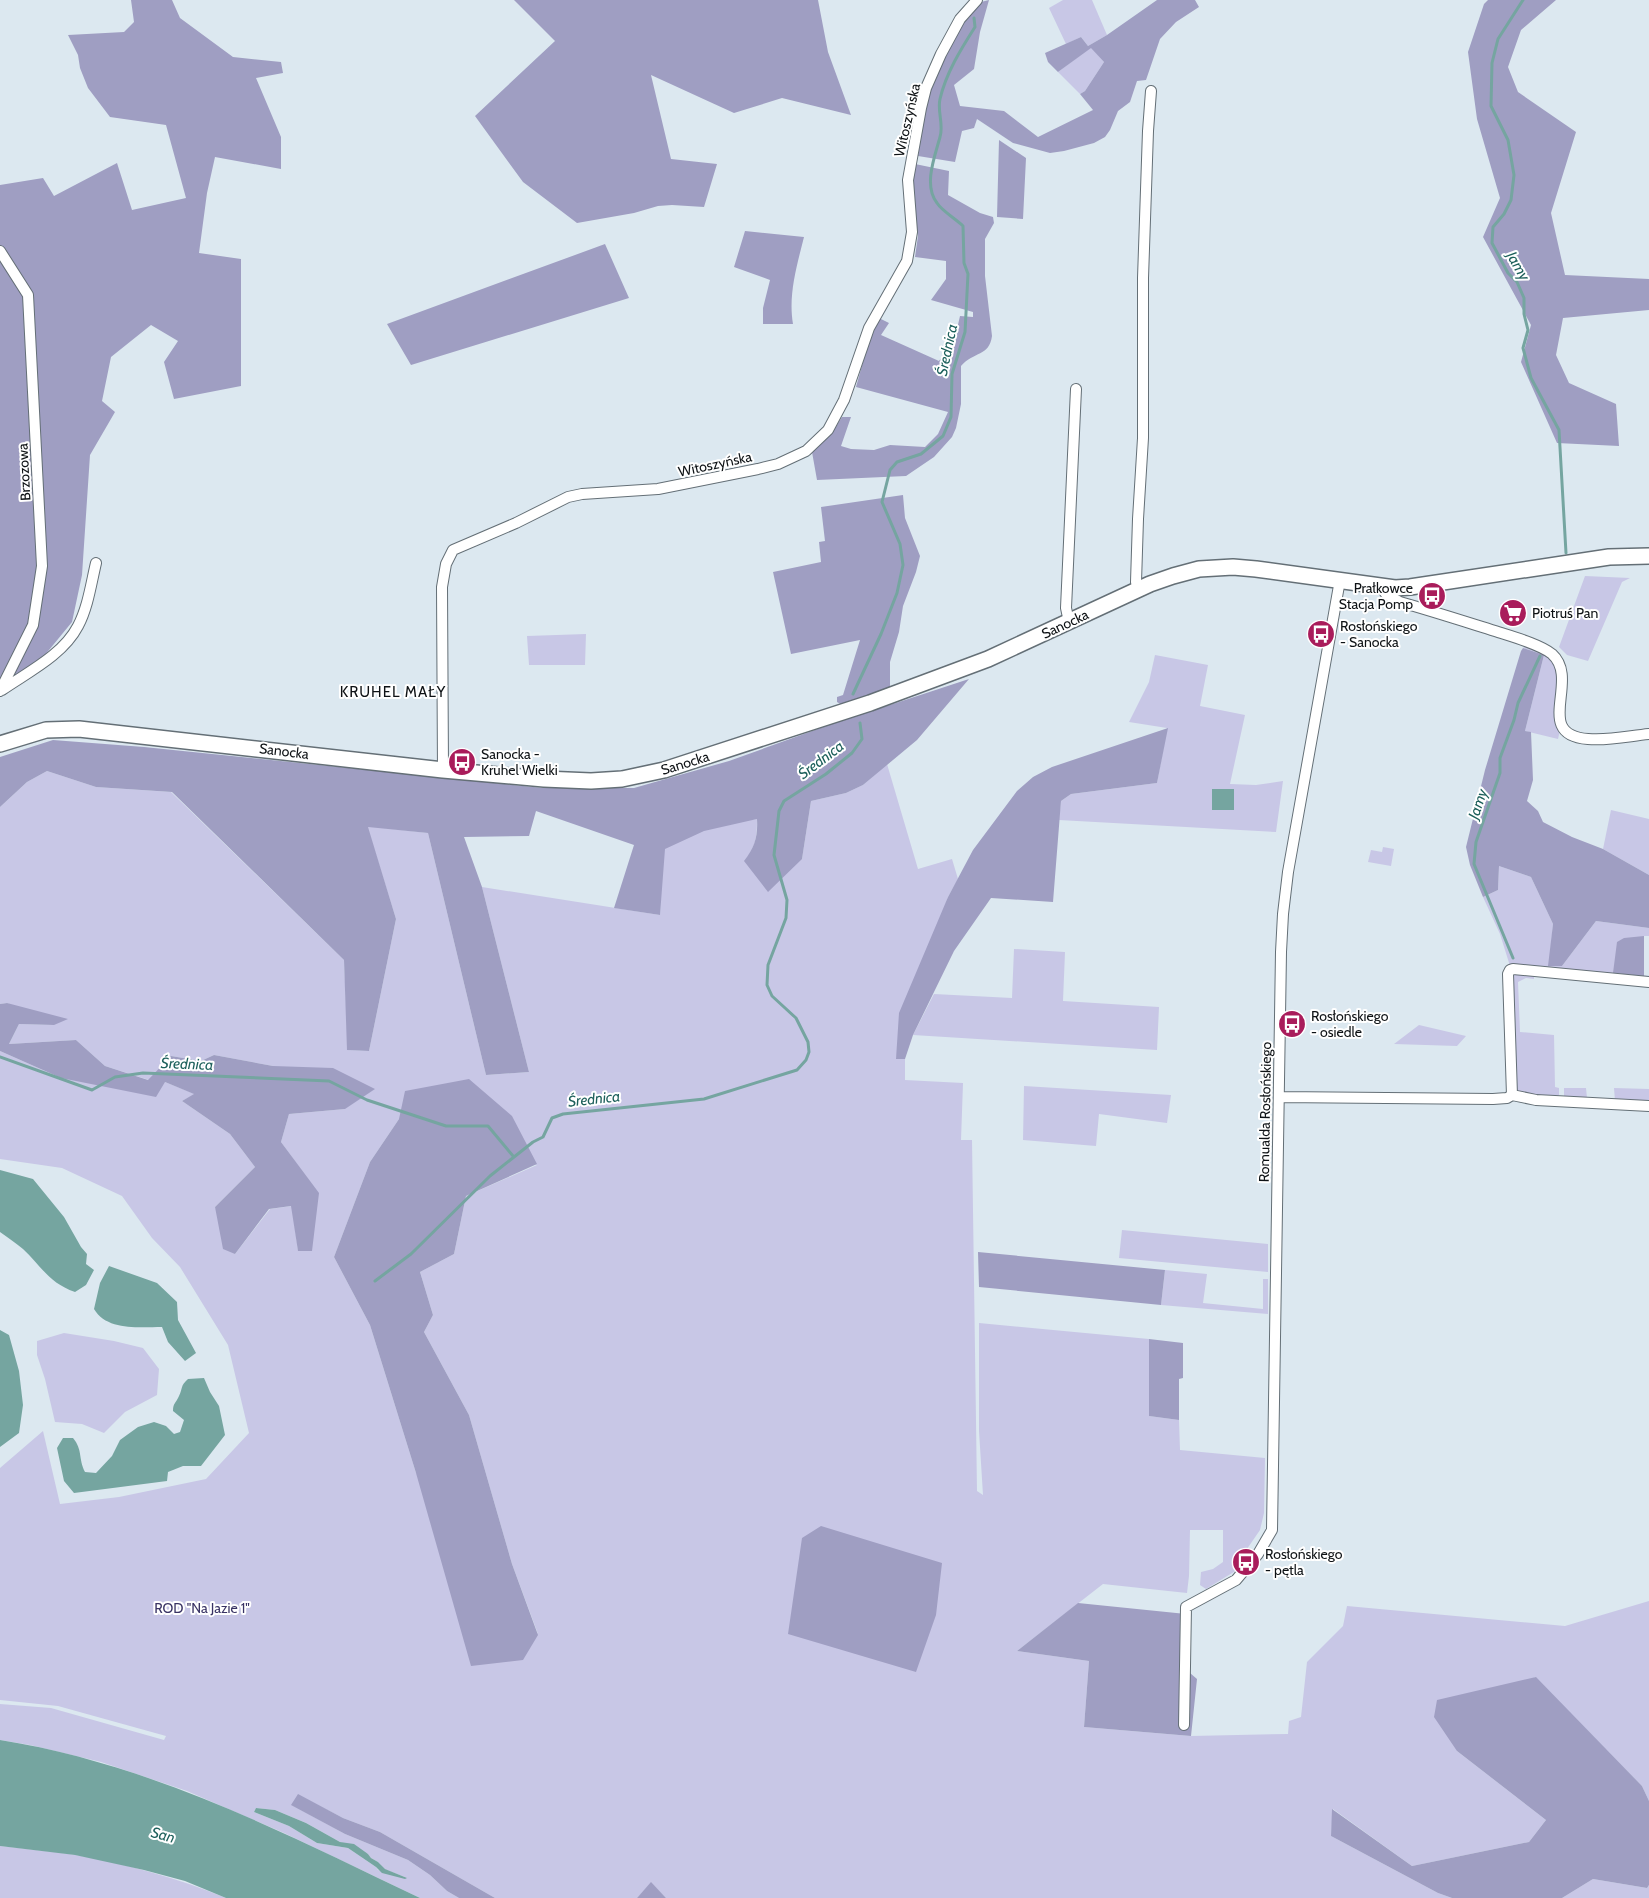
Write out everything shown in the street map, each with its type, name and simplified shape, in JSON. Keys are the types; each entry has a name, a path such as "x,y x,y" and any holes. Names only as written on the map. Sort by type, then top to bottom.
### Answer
{"main road":[{"name":"Sanocka","path":"0,744 46,730 79,729 444,770 576,781 607,781 638,777 673,767 870,703 988,659 1138,590 1173,576 1199,569 1226,568 1285,571 1380,586 1410,587 1609,557 1649,556"}],"street":[{"name":"Witoszyńska","path":"444,770 442,587 446,564 454,550 516,523 568,497 582,494 658,489 778,464 806,451 828,430 844,400 869,328 907,261 912,232 908,180 921,108 932,74 950,36 960,19 977,0"},
{"path":"1138,590 1136,582 1142,438 1143,287 1151,91"},
{"name":"Brzozowa","path":"0,251 28,295 42,566 33,625 0,691"},
{"path":"1069,622 1066,608 1076,389"},
{"path":"0,691 58,651 78,627 86,606 96,563"},
{"name":"Romualda Rosłońskiego","path":"1184,1725 1186,1607 1236,1580 1258,1554 1272,1530 1281,952 1288,872 1340,580"},
{"path":"1380,586 1386,594 1400,602 1521,639 1550,652 1558,661 1562,670 1563,684 1560,722 1562,729 1574,737 1588,739 1649,734"},
{"path":"1512,1095 1508,974 1510,970 1649,982"},
{"path":"1279,1097 1493,1100 1507,1098 1512,1095 1536,1100 1649,1106"}],"green space":[{"path":"1063,0 1092,0 1107,35 1088,46 1081,37 1066,44 1049,8"},
{"path":"1091,47 1104,62 1085,91 1080,94 1058,72"},
{"path":"1585,576 1630,578 1622,582 1588,661 1567,655 1559,647"},
{"path":"586,634 585,665 529,665 527,636"},
{"path":"1527,645 1546,653 1558,669 1555,720 1560,730 1558,739 1525,731 1544,655 1523,648"},
{"path":"1155,655 1208,665 1200,706 1245,715 1230,784 1256,785 1283,781 1276,832 1059,820 1061,801 1071,794 1157,783 1167,728 1129,722 1149,682"},
{"name":"ROD \"Na Jazie 1\"","path":"887,764 918,869 952,859 958,879 948,897 896,1058 905,1059 905,1080 963,1083 961,1140 972,1140 977,1491 983,1495 979,1431 979,1323 1149,1339 1149,1416 1179,1420 1180,1450 1265,1458 1264,1513 1260,1530 1236,1565 1237,1570 1206,1589 1200,1585 1201,1572 1213,1569 1223,1562 1223,1530 1190,1530 1187,1593 1103,1584 1017,1651 1089,1661 1084,1727 1191,1736 1288,1734 1289,1721 1301,1717 1307,1662 1343,1626 1347,1606 1565,1626 1649,1601 1649,1801 1642,1786 1535,1677 1457,1751 1546,1820 1529,1842 1412,1866 1333,1809 1331,1836 1438,1893 1452,1898 666,1898 651,1883 637,1898 495,1898 380,1832 343,1818 298,1795 292,1805 345,1834 408,1860 430,1875 447,1891 459,1898 420,1898 284,1833 187,1791 101,1762 0,1740 0,1704 51,1708 164,1740 166,1736 58,1706 0,1700 0,1468 43,1431 60,1504 119,1497 206,1479 249,1433 228,1345 180,1267 152,1238 122,1196 62,1168 0,1159 0,1051 61,1078 165,1082 195,1094 182,1101 230,1134 255,1167 215,1207 235,1254 270,1209 292,1206 298,1250 318,1193 281,1142 289,1114 345,1109 273,1066 214,1055 201,1061 171,1056 149,1080 105,1066 76,1040 9,1044 19,1024 54,1025 7,1003 0,1004 0,807 27,782 47,771 96,787 171,792 344,960 348,1050 369,1051 396,919 367,826 428,833 486,1075 529,1072 482,887 660,915 663,830 757,819 755,841 745,861 802,859 811,801 846,793 863,785","holes":["399,1119 537,1165 466,1196 454,1254 420,1272 433,1315 424,1332 469,1415 512,1564 538,1634 416,1473 370,1325 334,1257 370,1162","256,1808 275,1810 306,1823 340,1842 368,1854 384,1869 407,1878 378,1870 348,1848 317,1843 289,1826 254,1812"]},
{"path":"1611,810 1649,819 1649,875 1603,849"},
{"path":"1383,847 1394,849 1391,866 1368,862 1371,850 1382,852"},
{"path":"1499,866 1531,877 1553,924 1549,966 1562,966 1596,921 1649,928 1649,936 1644,936 1614,973 1649,976 1649,980 1510,966 1500,934 1483,897 1498,890"},
{"path":"1014,949 1065,952 1063,1001 1159,1007 1157,1050 913,1035 934,994 1012,998"},
{"path":"1534,974 1534,979 1526,978 1518,982 1520,1032 1554,1035 1555,1087 1559,1088 1559,1095 1556,1098 1517,1092 1512,975"},
{"path":"1419,1025 1466,1036 1457,1046 1394,1044"},
{"path":"1024,1086 1171,1095 1167,1123 1099,1114 1096,1146 1023,1140"},
{"path":"1564,1088 1586,1088 1587,1098 1586,1100 1564,1097"},
{"path":"1614,1088 1649,1089 1649,1102 1615,1101"},
{"path":"1122,1230 1268,1244 1268,1272 1119,1258"},
{"path":"1165,1270 1207,1274 1203,1303 1263,1309 1263,1279 1268,1279 1268,1314 1161,1305"},
{"path":"64,1333 143,1348 159,1369 157,1395 125,1412 104,1433 82,1424 55,1422 37,1355 37,1341"},
{"path":"0,1846 67,1854 114,1863 152,1872 226,1898 0,1898"},
{"path":"1593,1879 1647,1888 1649,1885 1649,1898 1562,1898"}],"shaded area":[{"path":"131,0 172,0 180,18 233,57 281,62 283,73 256,78 281,137 281,169 215,157 207,193 199,253 241,259 241,386 174,399 164,362 178,341 151,325 111,357 102,401 115,412 90,455 82,575 72,622 40,661 9,682 0,682 0,185 43,178 54,196 117,163 132,210 186,198 166,125 110,117 88,88 80,68 78,55 68,35 124,32 134,22"},
{"path":"514,0 818,0 828,52 851,115 782,98 734,113 651,75 671,159 717,164 704,207 658,206 634,213 577,223 523,182 475,116 555,41"},
{"path":"989,0 980,32 974,69 954,85 960,106 1004,111 1038,137 1093,110 1080,94 1085,91 1104,62 1091,48 1058,72 1048,62 1045,53 1081,37 1088,46 1157,0 1195,0 1199,7 1176,22 1160,39 1146,80 1137,81 1130,102 1118,111 1105,137 1094,143 1050,153 1013,143 977,119 974,128 962,131 955,162 918,156 927,93 964,20 977,3"},
{"path":"1488,0 1556,0 1521,30 1508,67 1518,92 1576,132 1551,213 1565,275 1649,279 1649,310 1563,318 1556,355 1569,383 1616,404 1619,446 1557,443 1521,362 1531,325 1483,237 1500,198 1477,119 1468,52 1484,4"},
{"path":"999,140 1026,158 1023,219 997,217"},
{"path":"915,164 949,171 948,195 980,213 993,217 994,223 985,239 985,276 992,336 990,343 984,351 961,366 961,404 956,428 952,437 934,457 906,476 817,480 812,452 832,433 842,417 851,417 841,446 851,449 874,450 890,445 925,447 938,434 948,412 856,387 871,333 879,318 889,323 881,335 939,361 955,338 960,316 973,317 973,312 931,300 946,279 946,261 915,257 918,236 912,185"},
{"path":"745,231 804,237 792,291 793,324 763,324 763,308 770,280 734,267"},
{"path":"605,244 629,298 411,365 387,324"},
{"path":"903,495 905,518 920,556 903,606 899,632 890,662 890,688 842,705 837,702 837,697 843,695 860,640 791,654 773,572 821,562 819,542 825,541 821,507"},
{"path":"1523,648 1544,655 1525,731 1531,732 1533,780 1527,801 1538,811 1543,822 1572,837 1603,849 1649,875 1649,928 1596,921 1562,966 1548,966 1553,924 1531,877 1499,866 1498,890 1483,897 1470,865 1466,847 1485,770"},
{"path":"969,679 917,740 863,785 846,793 811,801 802,859 768,892 744,861 755,841 757,819 704,831 665,849 660,915 614,908 634,845 536,811 529,836 464,837 482,887 529,1072 486,1075 428,833 368,827 396,919 369,1051 347,1050 344,960 172,792 96,787 47,771 27,782 0,807 0,757 53,740 144,747 543,788 634,788 729,761 829,725"},
{"path":"1168,728 1157,783 1071,794 1061,801 1053,902 991,898 954,951 913,1035 905,1059 896,1059 899,1013 948,897 973,850 1017,791 1033,777 1052,767"},
{"path":"1644,936 1644,976 1613,973 1617,942 1624,938"},
{"path":"7,1003 68,1019 54,1025 19,1024 9,1044 76,1040 105,1066 148,1080 171,1056 201,1061 214,1055 273,1066 333,1068 375,1089 345,1109 289,1114 281,1142 319,1193 312,1251 298,1251 291,1206 269,1209 235,1254 223,1249 215,1207 255,1167 230,1134 182,1101 194,1094 165,1082 156,1097 61,1078 0,1051 0,1004"},
{"path":"469,1079 512,1116 537,1164 466,1196 454,1254 420,1272 433,1315 424,1332 469,1415 512,1564 538,1635 523,1660 471,1666 416,1473 370,1325 334,1257 370,1162 399,1119 405,1091"},
{"path":"978,1252 1165,1270 1161,1305 979,1287"},
{"path":"1149,1339 1183,1343 1183,1378 1179,1379 1179,1420 1149,1416"},
{"path":"821,1526 942,1563 936,1615 916,1672 788,1634 802,1538"},
{"path":"1078,1603 1186,1614 1190,1673 1197,1679 1191,1736 1084,1727 1089,1661 1017,1651"},
{"path":"1536,1677 1642,1786 1649,1801 1649,1885 1647,1888 1593,1879 1562,1898 1452,1898 1438,1893 1331,1836 1332,1809 1412,1866 1529,1842 1546,1820 1457,1751 1434,1717 1437,1700"},
{"path":"298,1794 343,1818 380,1832 495,1898 459,1898 447,1891 430,1875 408,1860 345,1834 291,1805"},
{"path":"651,1882 666,1898 637,1898"}],"water":[{"path":"1212,789 1234,789 1234,810 1212,810"},
{"path":"0,1170 33,1179 64,1217 87,1254 86,1264 94,1270 86,1285 75,1292 59,1284 46,1274 23,1249 0,1232"},
{"path":"109,1266 157,1283 177,1302 178,1320 196,1353 185,1361 168,1342 162,1327 124,1326 107,1321 100,1316 94,1309 100,1283"},
{"path":"0,1330 9,1335 19,1371 23,1405 19,1433 0,1447"},
{"path":"204,1378 219,1406 225,1435 201,1466 183,1466 168,1472 167,1481 74,1493 64,1481 57,1448 63,1438 73,1438 76,1442 85,1472 96,1473 112,1456 120,1440 138,1427 154,1422 166,1426 174,1434 180,1432 184,1420 173,1411 174,1405 185,1381 188,1379"},
{"name":"San","path":"0,1740 56,1751 163,1783 267,1826 420,1898 226,1898 185,1881 144,1870 75,1855 0,1846"},
{"path":"256,1808 275,1810 306,1823 340,1842 354,1844 385,1869 407,1878 382,1873 348,1848 317,1843 289,1826 254,1812"}],"waterway":[{"name":"Jamy","path":"1523,0 1498,39 1492,63 1491,106 1508,140 1514,175 1511,200 1504,214 1493,227 1492,243 1508,273 1517,282 1524,298 1524,314 1528,330 1523,348 1531,378 1559,430 1566,553"},
{"name":"Średnica","path":"853,694 881,634 897,593 903,565 900,544 882,502 890,470 897,462 921,454 943,436 951,417 952,374 965,332 968,274 964,263 963,226 937,203 933,196 930,179 941,132 940,99 950,71 975,27 974,18"},
{"name":"Jamy","path":"1513,958 1474,864 1476,842 1500,773 1500,758 1518,703 1540,656"},
{"name":"Średnica","path":"375,1281 411,1254 490,1176 533,1142 543,1137 552,1118 563,1114 704,1099 797,1070 806,1060 809,1052 808,1042 796,1018 772,996 767,985 768,965 786,918 787,900 774,855 779,811 784,801 826,774 852,753 862,739 860,723"},
{"name":"Średnica","path":"0,1057 92,1090 115,1077 143,1073 329,1081 367,1100 446,1126 488,1126 513,1156"}],"place":[{"name":"Prałkowce Stacja Pomp","path":"1432,596"},
{"name":"Piotruś Pan","path":"1513,613"},
{"name":"Rosłońskiego - Sanocka","path":"1321,634"},
{"name":"Sanocka - Kruhel Wielki","path":"462,762"},
{"name":"Rosłońskiego - osiedle","path":"1292,1024"},
{"name":"Rosłońskiego - pętla","path":"1246,1562"}],"district":[{"name":"KRUHEL MAŁY","path":"393,692"}]}
